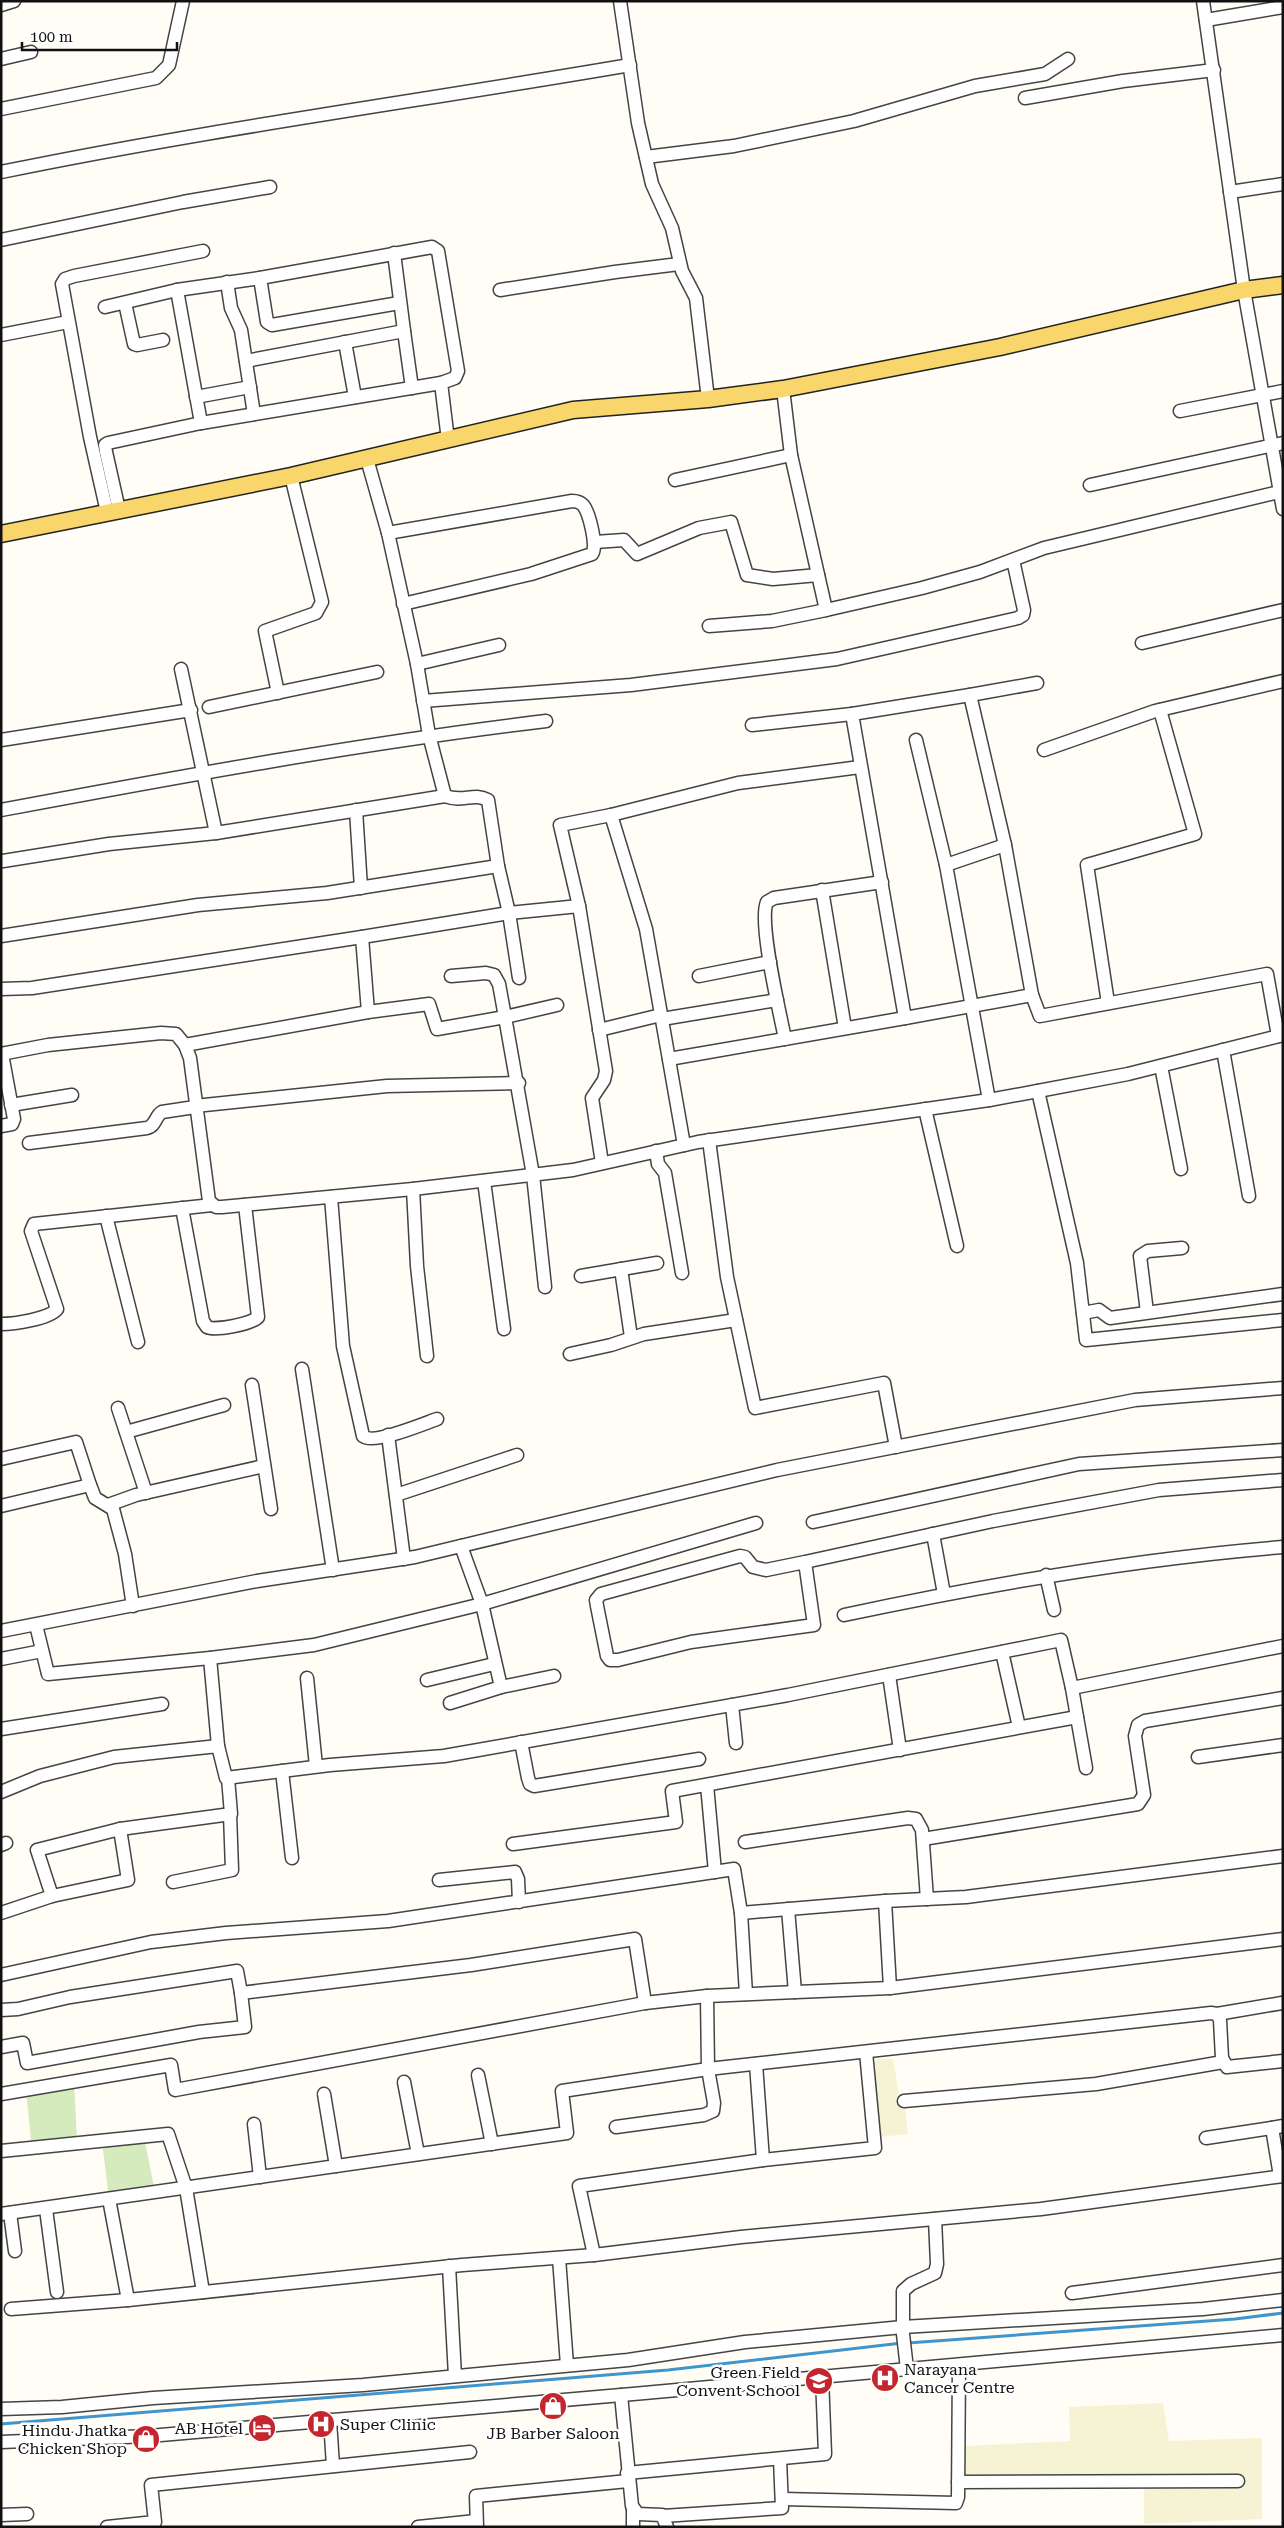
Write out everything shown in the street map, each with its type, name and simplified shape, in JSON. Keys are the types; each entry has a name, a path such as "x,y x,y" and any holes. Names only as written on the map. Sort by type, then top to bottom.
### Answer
{"main road":[{"path":"1,534 291,476 573,410 708,399 783,389 1000,347 1244,290 1283,285"}],"street":[{"path":"1,5 14,1"},
{"path":"1,109 156,78 169,65 183,1"},
{"path":"620,1 646,157 654,192 668,218 676,239 679,264 696,298 708,399"},
{"path":"1203,1 1244,290 1262,395 1277,444 1283,510"},
{"path":"1206,20 1283,7"},
{"path":"1,59 31,52"},
{"path":"646,157 734,146 854,121 975,86 1044,74 1068,59"},
{"path":"1,172 123,147 244,126 490,89 630,65"},
{"path":"1025,98 1122,81 1214,70"},
{"path":"1230,192 1283,184"},
{"path":"1,240 183,202 270,187"},
{"path":"105,307 177,290 260,278 432,247 438,251 458,371 456,378 441,383 201,423 106,445 113,511"},
{"path":"113,511 61,288 65,279 203,251"},
{"path":"394,253 412,388"},
{"path":"500,290 679,264"},
{"path":"260,278 267,322 272,325 400,303"},
{"path":"227,282 231,308 241,330 254,414"},
{"path":"177,290 201,423"},
{"path":"124,303 134,344 163,340"},
{"path":"1,335 68,322"},
{"path":"246,361 404,331"},
{"path":"345,342 355,397"},
{"path":"441,383 448,440"},
{"path":"196,397 250,387"},
{"path":"783,389 791,455 826,610"},
{"path":"1180,411 1283,391"},
{"path":"1090,485 1277,444"},
{"path":"675,480 791,455"},
{"path":"367,459 388,533 417,664 429,735 445,796"},
{"path":"278,693 265,631 316,613 322,602 291,476"},
{"path":"709,626 772,621 922,588 1013,560 1044,548 1281,492"},
{"path":"388,533 578,501 585,508 595,542 592,554 556,567 403,604"},
{"path":"595,542 624,540 637,554 699,528 731,522 747,574 759,578 773,579 818,575"},
{"path":"422,701 631,684 837,660 1018,618 1023,615 1024,610 1013,560"},
{"path":"1142,643 1283,610"},
{"path":"417,664 499,646"},
{"path":"181,669 216,833"},
{"path":"209,707 378,672"},
{"path":"1044,750 1160,710 1283,681"},
{"path":"752,724 852,714 1037,683"},
{"path":"1,1324 29,1320 50,1314 57,1309 32,1235 32,1225 40,1222 212,1205 222,1208 533,1175 602,1164 709,1140 990,1100 1160,1066 1280,1036 1267,974 1040,1016 1032,994 1005,846 970,695"},
{"path":"1,740 191,710"},
{"path":"1108,1003 1087,865 1195,834 1160,710"},
{"path":"852,714 905,1018"},
{"path":"1,810 204,772 429,735 546,721"},
{"path":"916,740 946,865 990,1100"},
{"path":"602,1164 592,1103 594,1093 606,1077 579,906 560,825 611,816 738,783 860,767"},
{"path":"4,861 109,844 216,833 445,796 457,800 480,796 488,800 519,978"},
{"path":"356,810 361,888"},
{"path":"611,816 646,929 684,1145"},
{"path":"946,865 1005,846"},
{"path":"1,936 198,905 361,888 498,866"},
{"path":"786,1039 770,962 765,914 767,902 774,898 882,882"},
{"path":"822,890 845,1028"},
{"path":"1,989 32,988 509,913 579,906"},
{"path":"362,937 368,1012"},
{"path":"699,976 770,962"},
{"path":"451,976 486,973 494,975 499,984 519,1083 533,1175 545,1287"},
{"path":"669,1059 972,1007 1032,994"},
{"path":"599,1030 661,1017 777,1000"},
{"path":"185,1045 368,1012 429,1004 437,1029 557,1006"},
{"path":"1,1126 13,1123 2,1054 48,1045 161,1033 176,1034 185,1045 190,1058 208,1195 212,1205"},
{"path":"1223,1050 1250,1196"},
{"path":"1160,1066 1181,1169"},
{"path":"29,1143 147,1128 152,1126 158,1115 162,1112 195,1106 387,1086 519,1083"},
{"path":"1038,1091 1076,1262 1086,1340 1283,1320"},
{"path":"11,1105 72,1095"},
{"path":"925,1109 957,1246"},
{"path":"709,1140 727,1277 755,1408 884,1383 896,1447"},
{"path":"656,1151 658,1164 665,1173 682,1273"},
{"path":"484,1180 504,1329"},
{"path":"413,1189 417,1266 427,1356"},
{"path":"331,1197 343,1346 364,1438 388,1436 437,1419"},
{"path":"182,1208 203,1321 206,1327 214,1329 251,1322 258,1317 245,1205"},
{"path":"106,1216 138,1342"},
{"path":"1147,1312 1140,1256 1148,1251 1182,1248"},
{"path":"581,1276 657,1263"},
{"path":"621,1269 631,1338"},
{"path":"1083,1313 1099,1310 1110,1318 1283,1294"},
{"path":"570,1354 611,1345 631,1338 736,1320"},
{"path":"302,1369 333,1570"},
{"path":"252,1385 271,1509"},
{"path":"1,1631 257,1581 404,1559 776,1470 1135,1400 1283,1388"},
{"path":"126,1432 224,1405"},
{"path":"118,1408 146,1493"},
{"path":"388,1436 404,1559"},
{"path":"1,1459 76,1442 95,1498 113,1509 125,1554 133,1606"},
{"path":"813,1522 1079,1464 1283,1450"},
{"path":"396,1495 517,1455"},
{"path":"108,1505 146,1493 264,1466"},
{"path":"805,1562 814,1625 690,1642 618,1660 610,1660 607,1656 596,1606 596,1600 601,1594 740,1556 745,1557 756,1569 766,1570 993,1521 1159,1490 1283,1480"},
{"path":"1,1506 90,1486"},
{"path":"36,1625 48,1674 210,1658 314,1645 482,1604 756,1523"},
{"path":"933,1534 944,1594"},
{"path":"462,1546 482,1604 494,1664 501,1687"},
{"path":"844,1615 1046,1575 1215,1552 1283,1547"},
{"path":"1046,1575 1054,1610"},
{"path":"228,1778 316,1766 444,1756 732,1705 1061,1640 1072,1688 1086,1768"},
{"path":"1072,1688 1283,1646"},
{"path":"1,1659 42,1651"},
{"path":"1002,1652 1019,1726"},
{"path":"173,1882 232,1870 228,1778 226,1778 218,1746 210,1658"},
{"path":"427,1680 494,1664"},
{"path":"889,1675 900,1750"},
{"path":"450,1703 501,1687 554,1676"},
{"path":"306,1678 316,1766"},
{"path":"923,1839 1138,1804 1144,1795 1135,1736 1138,1725 1145,1721 1283,1698"},
{"path":"1,1729 162,1704"},
{"path":"732,1705 736,1743"},
{"path":"513,1844 676,1822 672,1792 1077,1716"},
{"path":"521,1742 528,1778 530,1784 534,1786 699,1758"},
{"path":"1198,1757 1283,1745"},
{"path":"1,1792 40,1776 114,1757 218,1746"},
{"path":"282,1771 292,1858"},
{"path":"707,1785 715,1872"},
{"path":"52,1896 37,1850 120,1829 230,1814"},
{"path":"745,1842 908,1818 919,1822 923,1839 927,1899"},
{"path":"1,1913 52,1896 128,1880 120,1829"},
{"path":"741,1913 885,1901 966,1897 1283,1856"},
{"path":"1,1976 151,1942 226,1933 388,1921 734,1869 741,1913 746,1994"},
{"path":"439,1880 512,1872 516,1874 518,1879 520,1902"},
{"path":"885,1901 890,1988"},
{"path":"788,1909 794,1992"},
{"path":"241,1993 471,1965 635,1939 645,2003"},
{"path":"1,2094 172,2065 175,2090 645,2003 707,1996 890,1988 1283,1939"},
{"path":"1,2010 18,2009 136,1986 237,1971 245,2027 199,2032 27,2063 23,2043 1,2047"},
{"path":"616,2127 704,2115 713,2111 714,2103 708,2069 707,1996"},
{"path":"15,2251 6,2213 567,2133 562,2091 708,2069 1211,2013 1217,2014 1282,2003"},
{"path":"1217,2014 1221,2025 1223,2062"},
{"path":"594,2255 579,2186 764,2160 875,2148 866,2052"},
{"path":"904,2101 1096,2084 1223,2062 1231,2068 1283,2062"},
{"path":"756,2064 764,2160"},
{"path":"478,2075 492,2144"},
{"path":"404,2082 418,2154"},
{"path":"324,2094 336,2166"},
{"path":"254,2124 260,2177"},
{"path":"11,2308 128,2300 449,2266 594,2255 741,2237 1041,2209 1282,2176 1277,2127 1206,2138"},
{"path":"1,2151 168,2134 186,2188 203,2292"},
{"path":"109,2199 128,2300"},
{"path":"46,2208 57,2292"},
{"path":"906,2369 902,2297 904,2288 932,2276 936,2269 934,2219"},
{"path":"559,2258 567,2365"},
{"path":"1072,2293 1283,2265"},
{"path":"449,2266 456,2376"},
{"path":"1,2409 62,2407 456,2376 628,2360 745,2342 1203,2309 1283,2300"},
{"path":"1,2442 139,2436 621,2395 1283,2335"},
{"path":"782,2500 951,2504 958,2500 959,2365"},
{"path":"418,2527 476,2524 476,2496 825,2454 822,2377"},
{"path":"621,2395 628,2477 633,2510 633,2527"},
{"path":"330,2420 333,2466"},
{"path":"107,2527 155,2522 152,2485 470,2452"},
{"path":"633,2510 638,2514 665,2522 782,2508 780,2459"},
{"path":"958,2482 1238,2481"},
{"path":"1,2515 27,2514"}],"shaded area":[{"path":"878,2059 893,2059 901,2106 905,2106 908,2134 879,2137 872,2064"},
{"path":"1163,2403 1169,2441 1262,2438 1262,2519 1144,2524 1144,2479 966,2479 965,2446 1070,2441 1069,2407"}],"green space":[{"path":"74,2084 77,2138 47,2144 31,2140 26,2091"},
{"path":"144,2137 155,2192 109,2199 102,2141"}],"waterway":[{"path":"908,2343 1235,2319 1283,2313"},
{"path":"1,2424 668,2370 902,2343"}],"place":[{"name":"Narayana Cancer Centre","path":"885,2378"},
{"name":"Green Field Convent School","path":"819,2381"},
{"name":"JB Barber Saloon","path":"553,2406"},
{"name":"Super Clinic","path":"321,2424"},
{"name":"AB Hotel","path":"262,2428"},
{"name":"Hindu Jhatka Chicken Shop","path":"146,2439"}]}
